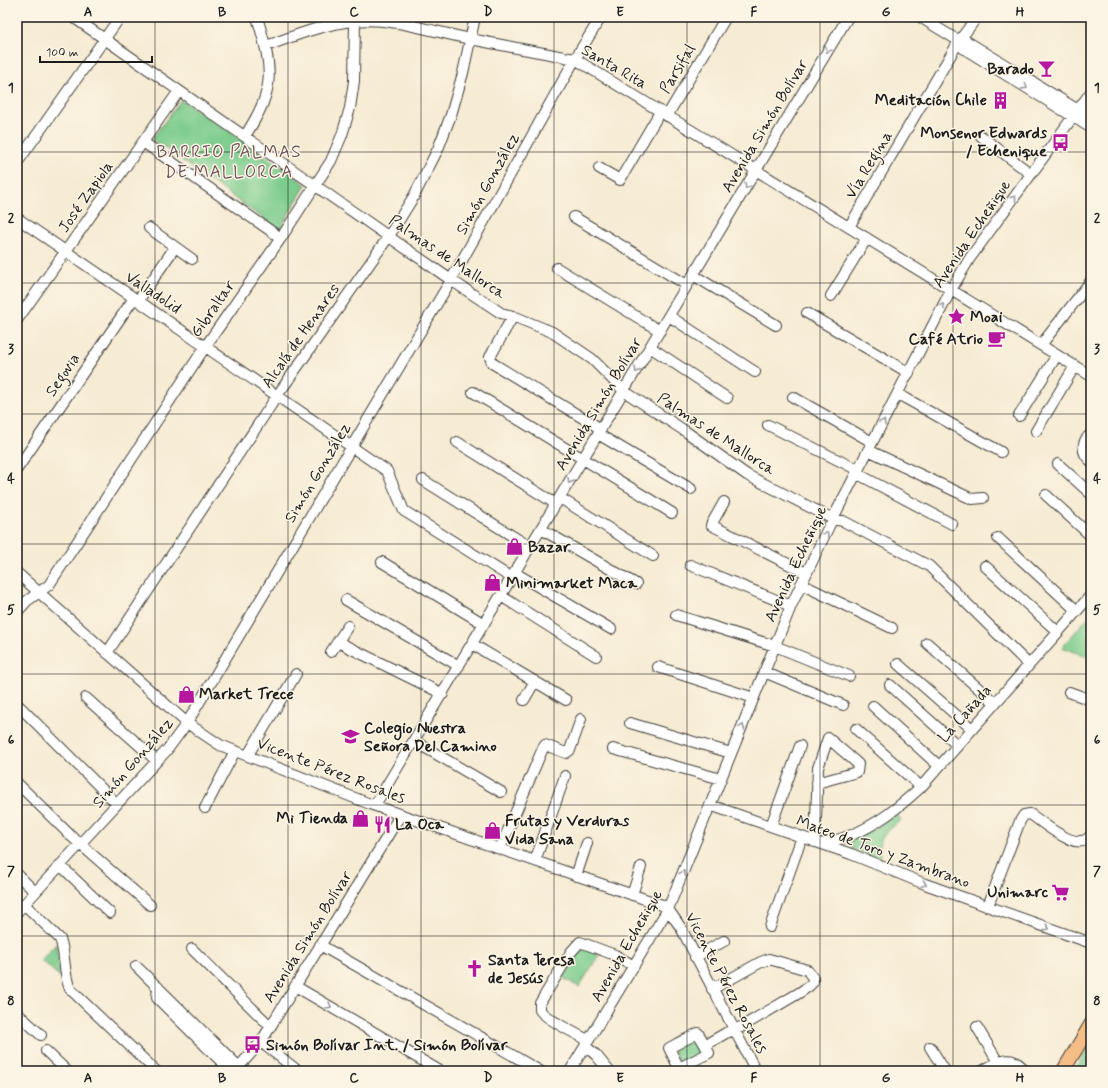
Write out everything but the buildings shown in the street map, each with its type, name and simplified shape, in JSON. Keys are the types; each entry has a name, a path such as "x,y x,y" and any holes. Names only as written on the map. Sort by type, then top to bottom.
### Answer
{"main road":[{"path":"1063,1071 1089,1029"}],"street":[{"name":"Palmas de Mallorca","path":"73,17 451,280 501,313 513,316 552,332 592,359 624,391 685,431 747,475 833,519 840,527 938,576 1029,665"},
{"path":"17,163 120,17"},
{"path":"245,136 261,109 267,92 269,66 266,46 257,17"},
{"name":"Alcalá de Henares","path":"107,653 277,396 389,236 419,186 440,143 451,115 475,17"},
{"name":"Simón González","path":"21,908 167,750 187,723 350,447 451,280 575,59 601,17"},
{"name":"Parsifal","path":"599,168 620,180 726,17"},
{"name":"Avenida Simón Bolívar","path":"375,806 848,17"},
{"path":"920,17 959,41 963,48 1014,75 1076,114 1091,128"},
{"name":"Vía Regina","path":"849,227 959,41 977,17"},
{"name":"Santa Rita","path":"266,46 319,28 355,21 376,21 406,25 470,40 575,59 1091,376"},
{"name":"Gibraltar","path":"17,612 27,601 49,585 205,347 281,238 331,161 347,122 350,108 354,80 355,21"},
{"name":"José Zapiola","path":"17,320 179,91"},
{"name":"Avenida Echeñique","path":"570,1071 668,909 731,752 806,573 951,290 970,258 1091,92"},
{"path":"1076,114 1091,118"},
{"path":"981,136 1031,174"},
{"path":"143,142 281,238"},
{"path":"574,217 687,285"},
{"name":"Valladolid","path":"17,218 387,471 404,511 513,576 611,629"},
{"path":"149,228 192,259"},
{"path":"831,296 867,238"},
{"name":"Segovia","path":"17,469 175,247"},
{"path":"557,268 660,331"},
{"path":"693,275 776,325"},
{"path":"1041,345 1091,281"},
{"path":"807,313 909,373"},
{"path":"513,316 490,357 492,364 691,489"},
{"path":"669,316 755,372"},
{"path":"650,347 727,398"},
{"path":"1019,416 1057,355"},
{"path":"1036,431 1075,366"},
{"path":"474,392 672,513"},
{"path":"896,396 972,444"},
{"path":"896,396 1001,452"},
{"path":"792,397 870,446 972,499 983,498"},
{"path":"768,425 952,524"},
{"path":"1091,434 1086,438 1083,448 1087,458 1091,461"},
{"path":"457,442 653,556"},
{"path":"1058,464 1091,494"},
{"path":"423,480 530,547"},
{"path":"1046,495 1091,536"},
{"path":"724,502 711,526 806,573"},
{"path":"541,528 636,584"},
{"path":"998,538 1077,611"},
{"path":"382,562 484,624"},
{"path":"690,565 791,606"},
{"path":"985,566 1058,632"},
{"name":"Vicente Pérez Rosales","path":"17,573 187,723 220,745 375,806 662,905 668,909 681,928 756,1071"},
{"path":"801,584 892,628"},
{"name":"La Cañada","path":"819,843 848,836 881,820 921,786 1091,595"},
{"path":"501,596 596,656"},
{"path":"346,600 459,666"},
{"path":"676,615 775,646 849,676"},
{"path":"331,652 348,626"},
{"path":"338,642 442,694"},
{"path":"927,643 995,703"},
{"path":"472,644 566,700"},
{"path":"898,664 972,729"},
{"path":"658,667 754,698"},
{"path":"764,672 843,705"},
{"path":"248,756 296,674"},
{"path":"524,700 535,681"},
{"path":"890,685 957,745"},
{"path":"1069,692 1091,700"},
{"path":"86,698 157,761"},
{"path":"17,704 118,804"},
{"path":"873,706 939,766"},
{"path":"500,849 542,748 545,745 568,753 581,719"},
{"path":"630,724 731,752"},
{"path":"856,729 921,786"},
{"path":"818,783 857,772 858,764 828,738 818,768 818,783 819,843"},
{"path":"414,741 501,792"},
{"path":"771,826 800,746"},
{"path":"613,749 721,779"},
{"path":"205,808 235,751"},
{"path":"535,861 565,776"},
{"path":"17,783 80,844 150,905"},
{"name":"Mateo de Toro y Zambrano","path":"710,805 839,850 917,881 1091,944"},
{"name":"Avenida Simón Bolívar","path":"235,1070 261,1042 401,814"},
{"path":"988,906 1024,814 1030,814 1064,837 1084,842 1090,837"},
{"path":"839,850 848,836"},
{"path":"770,927 802,837"},
{"path":"576,876 587,843"},
{"path":"60,865 110,913"},
{"path":"632,895 641,867"},
{"path":"17,874 36,892"},
{"path":"21,908 60,939 63,947 67,981 70,989 156,1071"},
{"path":"695,956 724,941"},
{"path":"609,1071 587,1043 578,1035 544,1015 540,1010 540,1004 571,952 580,942 615,955 634,966"},
{"path":"320,945 540,1071"},
{"path":"192,948 270,1026"},
{"path":"705,1045 746,1024 809,986 813,982 813,978 811,973 807,970 769,959 712,989"},
{"path":"136,966 158,986 235,1070"},
{"path":"295,986 440,1071"},
{"path":"17,1013 41,1035"},
{"path":"976,1027 998,1062"},
{"path":"261,1042 298,1071"},
{"path":"930,1047 945,1071"},
{"path":"46,1052 67,1071"},
{"path":"982,1071 998,1062 1011,1060 1020,1064 1025,1071"}],"green space":[{"path":"181,100 243,140 306,185 279,230 152,139"},
{"path":"1091,614 1091,658 1062,647"},
{"path":"897,814 901,820 887,832 882,839 879,847 879,860 852,849 851,842 853,836 876,828"},
{"path":"56,944 60,977 41,960"},
{"path":"586,947 599,955 579,987 563,978 582,948"},
{"path":"696,1038 703,1052 680,1064 673,1050"},
{"path":"1091,1042 1091,1071 1072,1071 1080,1062"}],"place":[{"name":"Barado","path":"1047,69"},
{"name":"Meditación Chile","path":"1000,100"},
{"name":"Monsenor Edwards / Echenique","path":"1060,142"},
{"name":"Moai","path":"957,317"},
{"name":"Café Atrio","path":"996,339"},
{"name":"Bazar","path":"515,547"},
{"name":"Minimarket Maca","path":"493,583"},
{"name":"Market Trece","path":"186,694"},
{"name":"Colegio Nuestra Señora Del Camino","path":"351,737"},
{"name":"Mi Tienda","path":"361,818"},
{"name":"La Oca","path":"382,824"},
{"name":"Frutas y Verduras Vida Sana","path":"492,830"},
{"name":"Unimarc","path":"1061,892"},
{"name":"Santa Teresa de Jesús","path":"475,969"},
{"name":"Simón Bolívar Int. / Simón Bolívar","path":"253,1045"}],"district":[{"name":"BARRIO PALMAS DE MALLORCA","path":"229,162"}]}
